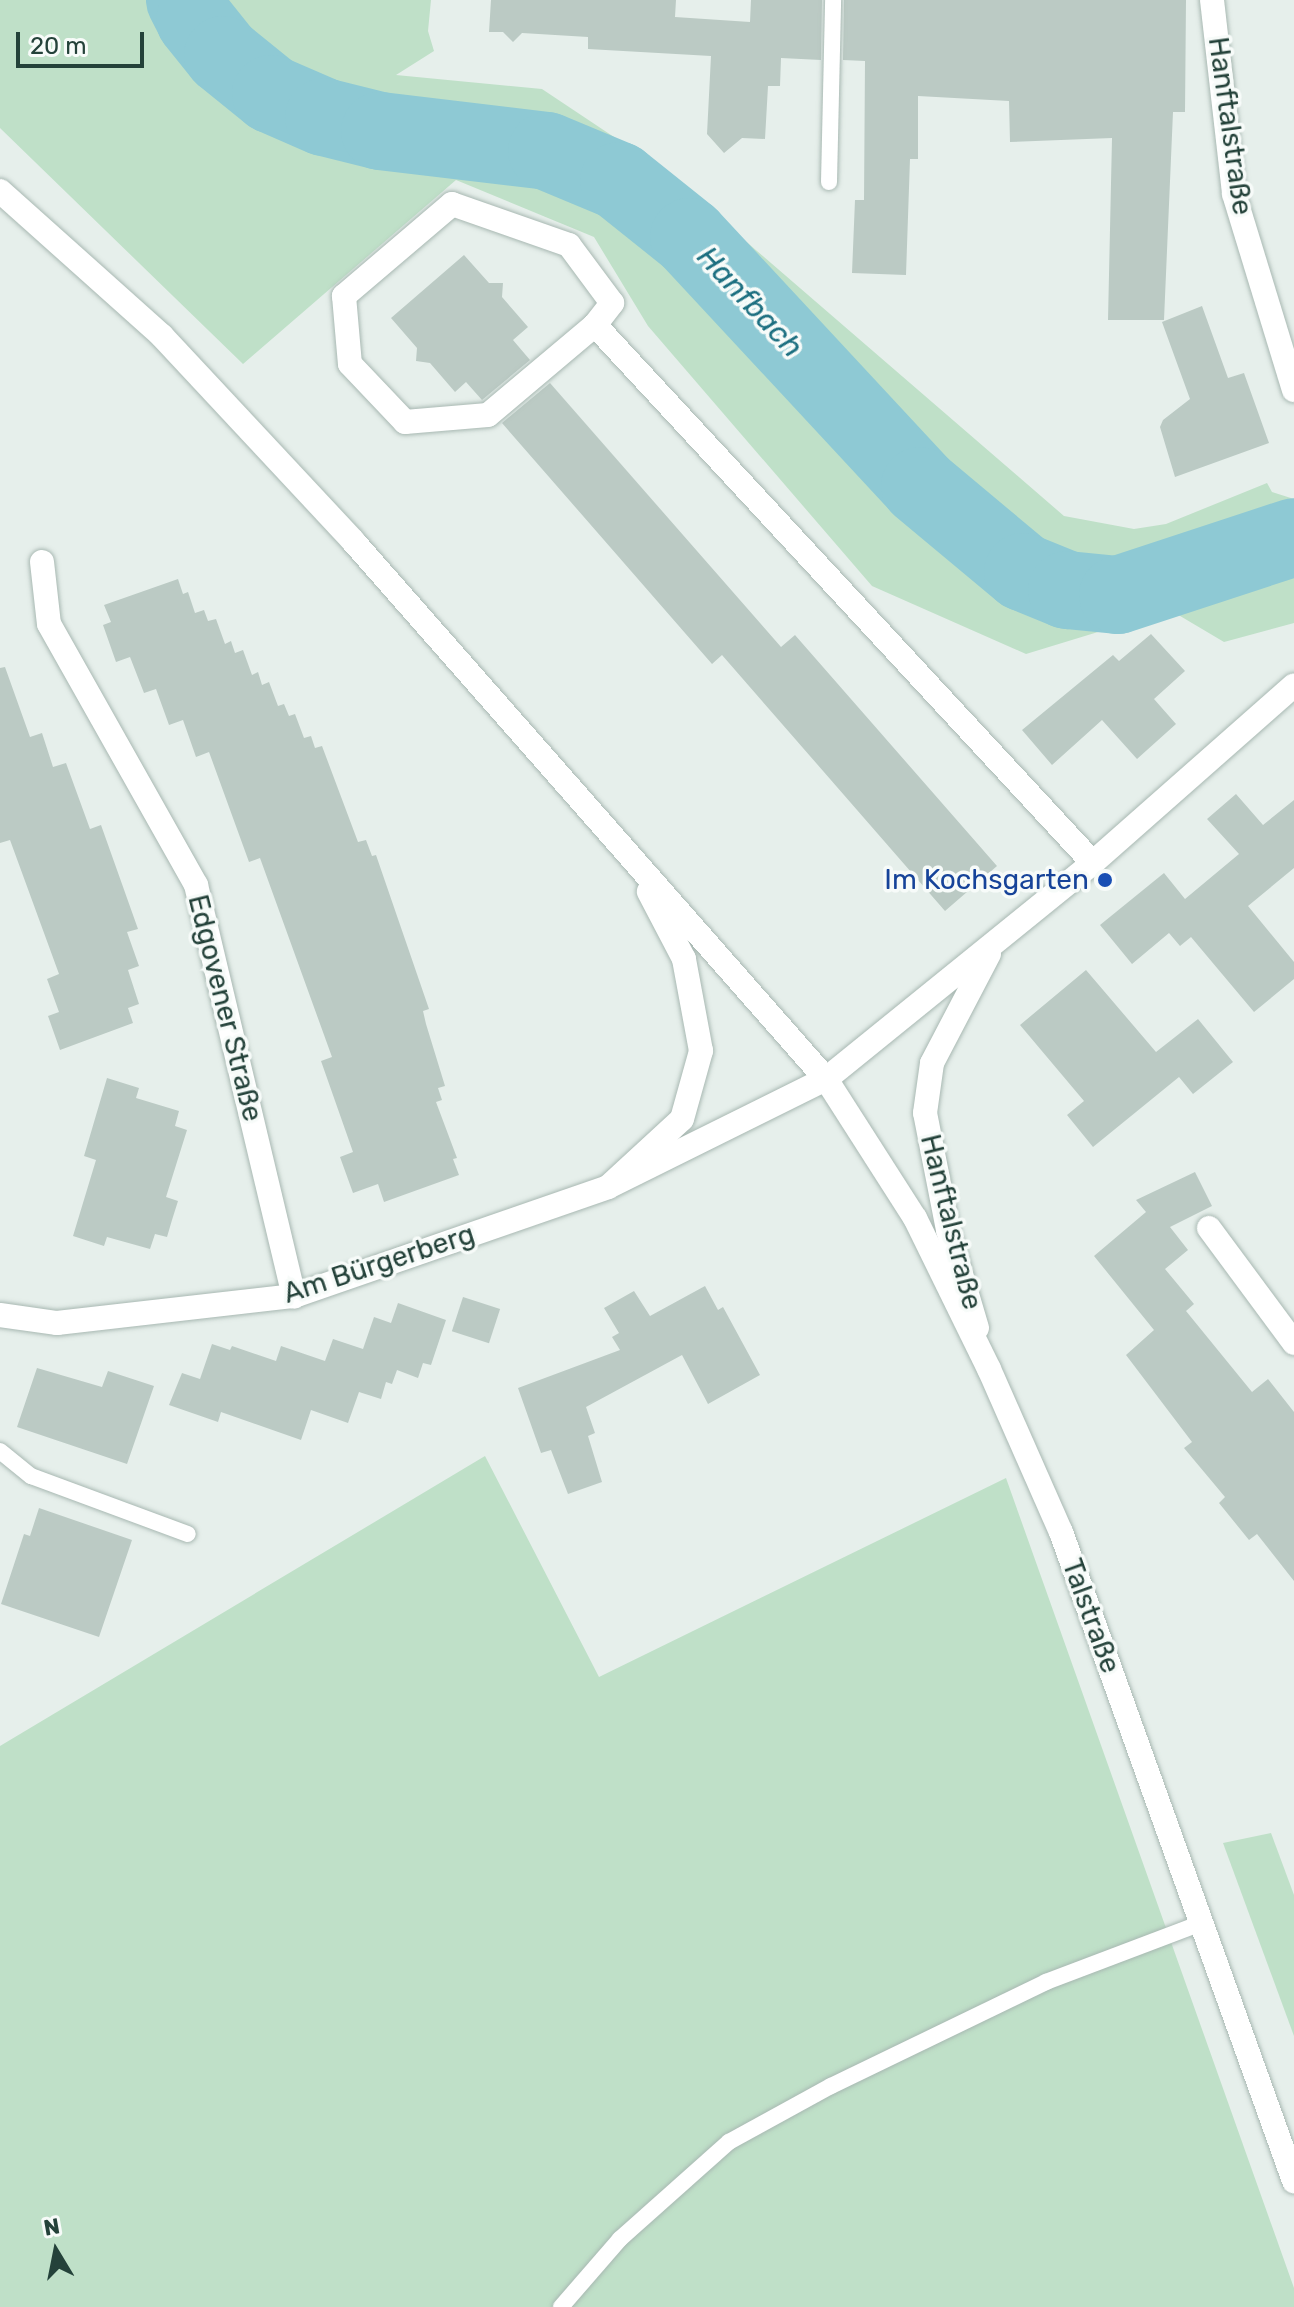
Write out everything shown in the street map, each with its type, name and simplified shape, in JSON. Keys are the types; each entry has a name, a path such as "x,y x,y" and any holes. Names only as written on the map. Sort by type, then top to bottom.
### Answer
{"street":[{"name":"Hanftalstraße","path":"1212,0 1234,194 1294,390"},
{"path":"0,191 173,348 353,541 632,857"},
{"path":"452,204 569,245 612,303 595,325 488,415 405,422 350,364 344,296 452,204"},
{"path":"595,325 1093,863"},
{"name":"Edgovener Straße","path":"42,562 49,624 196,885 294,1296"},
{"name":"Hanftalstraße","path":"826,1079 1093,863 1291,693"},
{"name":"Talstraße","path":"632,857 826,1079 915,1218 989,1369 1061,1532 1294,2181"},
{"name":"Am Bürgerberg","path":"608,1187 682,1119 701,1051 684,959 632,857"},
{"name":"Hanftalstraße","path":"989,1369 948,1230 925,1113 932,1063 994,945"},
{"name":"Am Bürgerberg","path":"0,1315 57,1323 294,1296 608,1187 826,1079"},
{"path":"1209,1228 1294,1343"}],"lane":[{"path":"829,182 833,0"},
{"path":"0,1451 31,1476 188,1534"},
{"path":"561,2307 620,2239 729,2142 831,2086 1046,1982 1201,1923"}],"green space":[{"path":"0,0 431,0 428,31 434,51 396,75 542,89 662,169 1064,516 1134,529 1166,524 1267,483 1272,492 1294,499 1294,623 1224,642 1170,610 1026,654 872,586 648,326 594,237 456,180 243,364 0,128"},
{"path":"485,1456 599,1677 1006,1478 1294,2288 1294,2307 0,2307 0,1746"},
{"path":"1271,1833 1294,1895 1294,2036 1223,1843"}],"building":[{"path":"491,0 676,0 675,17 750,22 751,0 822,0 821,60 781,58 780,86 768,86 765,139 742,138 724,153 707,134 711,56 588,49 588,37 522,33 513,42 503,32 489,32"},
{"path":"844,0 1186,0 1185,112 1173,112 1164,320 1108,320 1112,138 1010,142 1009,101 918,96 918,159 910,159 906,275 852,273 855,200 864,200 865,61 843,60"},
{"path":"464,255 489,283 503,283 502,297 528,327 513,340 530,360 482,400 466,382 455,392 430,363 416,361 417,348 391,318"},
{"path":"1202,306 1228,378 1244,373 1269,443 1175,477 1160,427 1163,420 1190,399 1162,322"},
{"path":"550,383 781,647 795,635 997,866 945,911 722,655 712,664 502,423"},
{"path":"178,579 183,594 188,592 195,613 204,610 208,621 216,619 225,644 231,641 235,653 243,650 252,675 258,672 262,685 269,682 278,706 284,704 289,716 295,714 304,738 311,736 315,748 322,746 358,842 366,840 372,856 376,855 429,1009 423,1011 445,1086 438,1088 442,1100 436,1102 457,1158 453,1159 459,1175 384,1202 378,1184 353,1193 340,1157 353,1152 321,1061 332,1057 260,858 249,862 209,752 196,757 183,720 169,725 156,689 144,693 130,657 116,662 103,625 111,622 104,605"},
{"path":"1151,634 1185,671 1154,699 1176,724 1137,759 1102,720 1052,765 1022,730 1113,655 1119,661"},
{"path":"5,667 30,737 42,733 53,767 66,763 90,829 101,825 138,929 127,932 139,966 128,970 139,1004 128,1008 133,1023 60,1050 48,1016 59,1012 47,979 59,974 10,840 0,843 0,668"},
{"path":"1236,794 1263,825 1294,800 1294,868 1248,906 1294,962 1294,979 1254,1012 1191,937 1180,946 1169,933 1132,964 1100,925 1164,873 1185,899 1239,854 1207,819"},
{"path":"1086,970 1156,1052 1198,1019 1233,1062 1193,1094 1179,1077 1093,1147 1067,1115 1084,1101 1020,1025"},
{"path":"107,1078 139,1088 136,1098 179,1111 175,1126 187,1130 166,1197 178,1201 167,1237 155,1234 150,1249 107,1237 104,1246 73,1236 96,1160 84,1156"},
{"path":"1195,1172 1212,1206 1170,1227 1188,1250 1165,1269 1194,1304 1186,1311 1252,1392 1268,1379 1294,1412 1294,1581 1257,1534 1249,1540 1219,1503 1225,1497 1184,1448 1192,1442 1126,1355 1154,1330 1094,1256 1146,1212 1136,1200"},
{"path":"705,1286 718,1310 723,1307 760,1375 708,1404 682,1355 586,1407 595,1433 588,1436 602,1482 568,1494 551,1450 541,1453 518,1388 620,1350 612,1337 619,1333 604,1308 634,1291 650,1316"},
{"path":"463,1297 500,1309 489,1343 452,1331"},
{"path":"398,1303 446,1320 431,1365 423,1363 418,1378 397,1370 392,1384 386,1382 381,1399 359,1392 348,1423 311,1410 301,1440 221,1412 218,1422 169,1405 182,1373 200,1379 212,1344 230,1350 232,1346 276,1361 281,1346 325,1361 333,1339 363,1349 374,1317 391,1323"},
{"path":"37,1368 102,1387 108,1371 154,1386 127,1464 17,1427"},
{"path":"39,1508 132,1540 99,1637 1,1604 24,1534 30,1536"}],"waterway":[{"name":"Hanfbach","path":"185,0 195,20 223,55 271,94 324,117 380,131 547,151 619,181 689,237 920,486 1023,572 1067,590 1118,595 1294,537"}],"place":[{"name":"Im Kochsgarten","path":"1105,880"}]}
